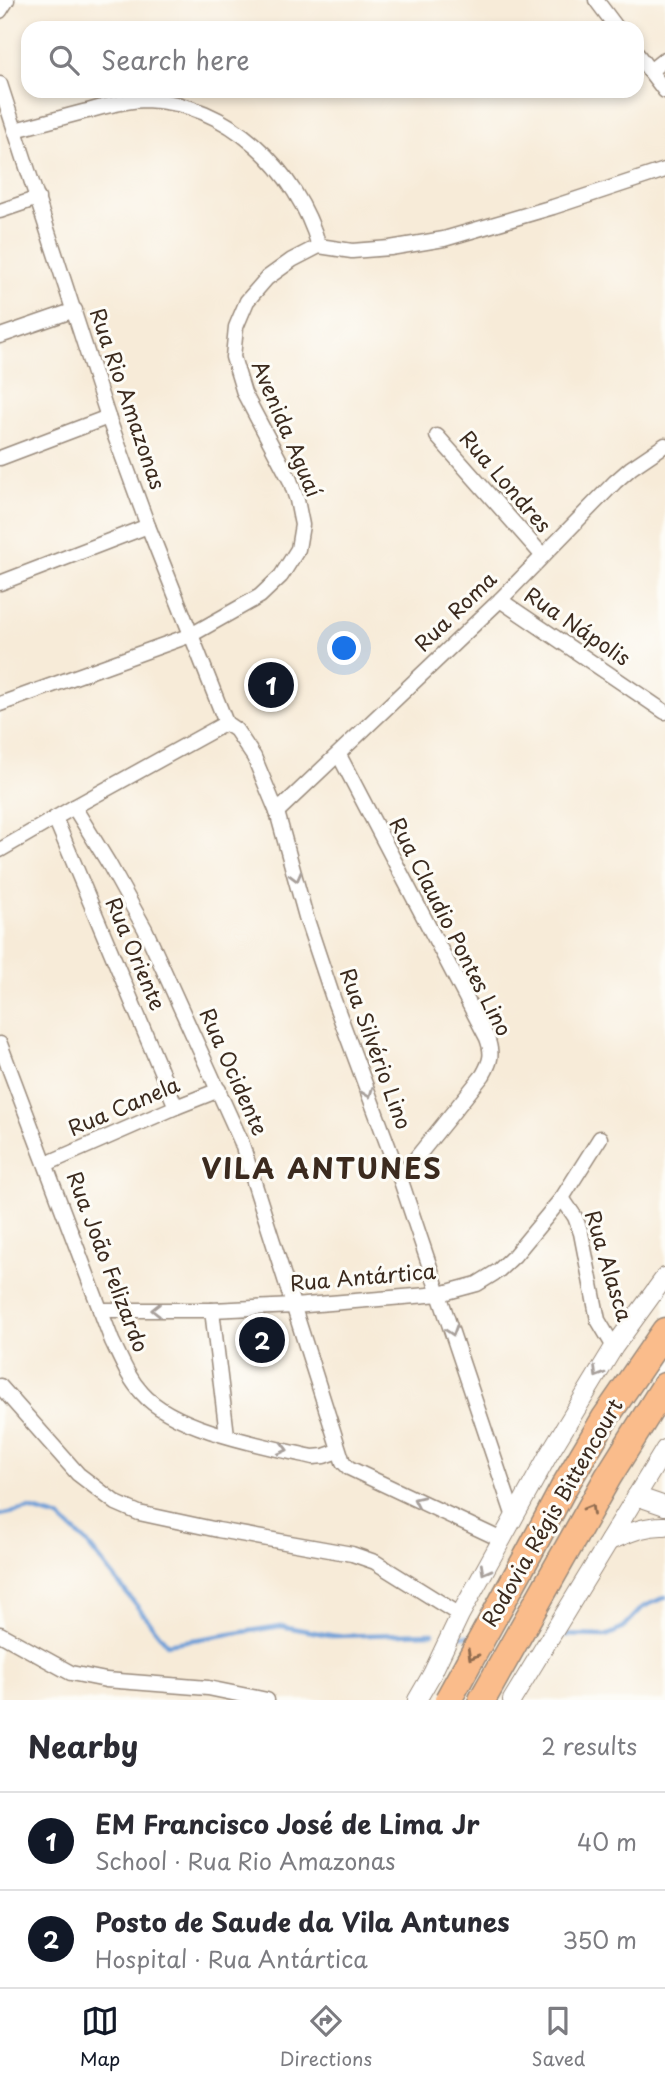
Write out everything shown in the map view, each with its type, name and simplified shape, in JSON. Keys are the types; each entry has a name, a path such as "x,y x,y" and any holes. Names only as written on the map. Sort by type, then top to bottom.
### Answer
{"highway":[{"name":"Rodovia Régis Bittencourt","path":"448,1700 605,1418 665,1331"},
{"name":"Rodovia Régis Bittencourt","path":"480,1700 608,1477 665,1386"}],"street":[{"path":"0,12 7,0"},
{"path":"596,0 612,21"},
{"path":"650,71 665,59"},
{"path":"644,63 665,91"},
{"name":"Rua Rio Amazonas","path":"0,84 108,417 226,723"},
{"path":"15,130 111,104 146,100 190,107 232,127 269,156 313,223 319,246 352,251 444,239 665,170"},
{"path":"0,211 38,198"},
{"name":"Avenida Aguaí","path":"0,704 191,635 260,596 281,576 298,549 302,525 290,480 244,393 233,357 236,327 247,301 267,278 292,260 319,246"},
{"path":"0,336 75,310"},
{"path":"0,458 108,417"},
{"name":"Rua Londres","path":"437,436 543,556"},
{"name":"Rua Roma","path":"278,812 500,600 615,482 665,445"},
{"path":"0,583 148,526"},
{"name":"Rua Nápolis","path":"500,600 665,712"},
{"path":"0,850 226,723"},
{"name":"Rua Silvério Lino","path":"226,723 245,741 278,812 306,917 333,998 400,1178 514,1517"},
{"name":"Rua Claudio Pontes Lino","path":"339,755 492,1049 491,1061 482,1076 400,1178"},
{"name":"Rua Ocidente","path":"74,807 145,929 242,1141 338,1451"},
{"name":"Rua Oriente","path":"55,818 176,1107"},
{"name":"Rua João Felizardo","path":"2,1053 100,1310 128,1374 143,1394 163,1410 189,1423 227,1435 313,1457 338,1451"},
{"name":"Rua Canela","path":"46,1164 219,1090"},
{"name":"Rua Antártica","path":"100,1310 212,1310 294,1306 440,1294 477,1284 498,1271 514,1256 562,1198 600,1138"},
{"name":"Rua Alasca","path":"562,1198 575,1217 581,1233 598,1320 614,1347"},
{"path":"417,1700 514,1517 614,1347 665,1276"},
{"path":"212,1310 227,1435"},
{"path":"0,1386 78,1474 116,1503 139,1513 352,1554 375,1562 460,1615"},
{"path":"338,1451 342,1462 349,1468 502,1540"},
{"path":"662,1454 665,1477"},
{"path":"512,1700 662,1454"},
{"path":"636,1496 665,1506"},
{"path":"609,1541 639,1529 665,1526"},
{"path":"0,1634 71,1673 106,1680 208,1688 267,1700"},
{"path":"432,1674 480,1700"}],"waterway":[{"path":"0,1515 29,1509 60,1518 86,1542 167,1644 281,1626 335,1636 433,1633"},
{"path":"557,1635 606,1636 622,1629 643,1607 665,1597"},
{"path":"461,1636 474,1636"}],"place":[{"name":"EM Francisco José de Lima Jr","path":"271,685"},
{"name":"Posto de Saude da Vila Antunes","path":"262,1340"}],"district":[{"name":"VILA ANTUNES","path":"322,1169"}]}
